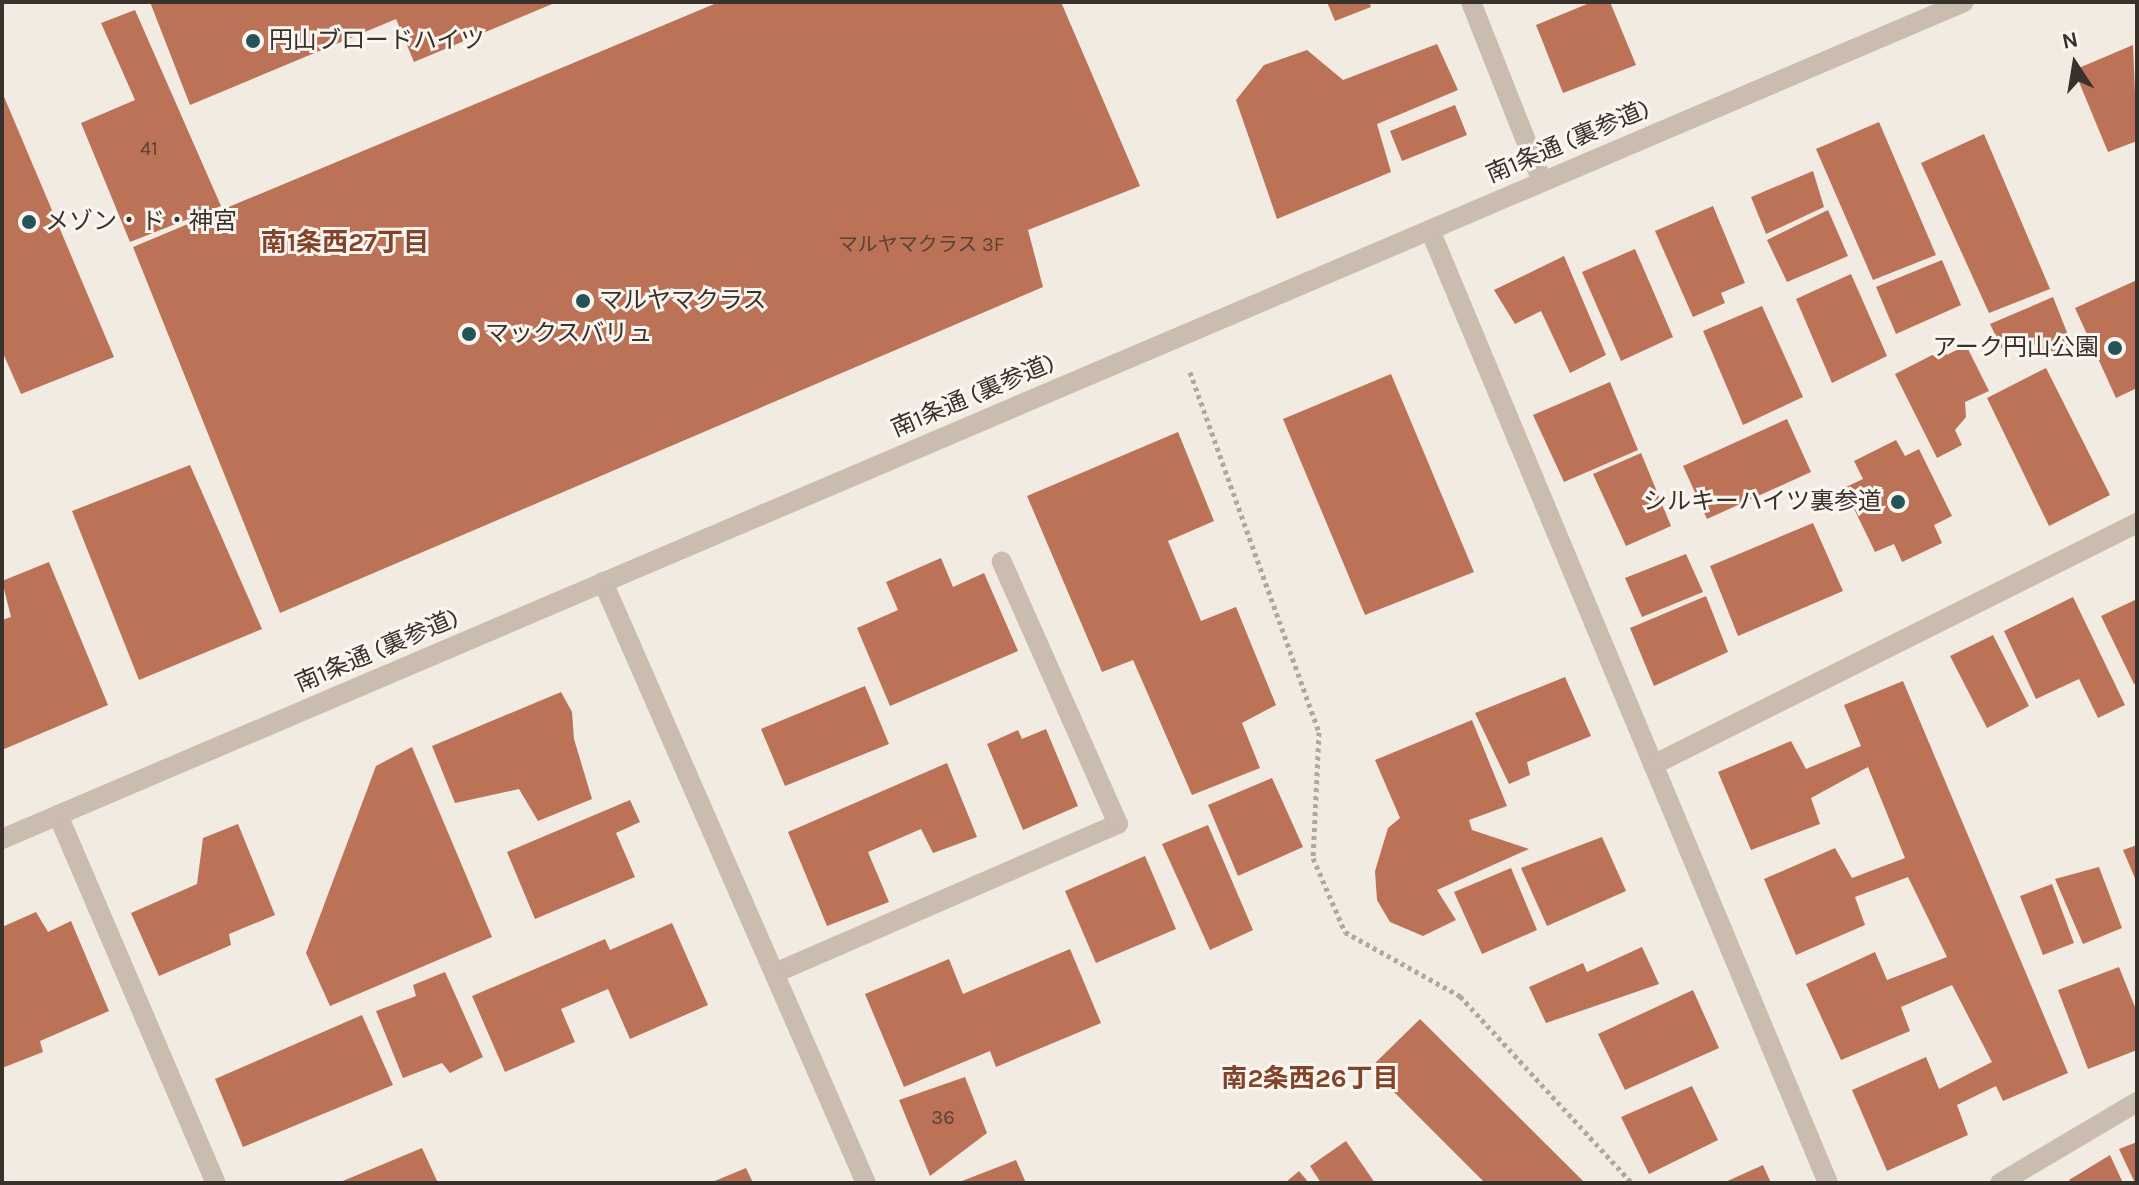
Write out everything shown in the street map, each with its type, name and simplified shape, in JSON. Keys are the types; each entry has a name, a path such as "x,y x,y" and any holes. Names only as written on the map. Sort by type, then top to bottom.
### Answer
{"street":[{"path":"1471,2 1542,181"},
{"name":"南1条通 (裏参道)","path":"2,839 1964,2"},
{"path":"1430,230 1828,1183"},
{"path":"1653,765 2137,523"},
{"path":"775,973 1118,824 1002,562"},
{"path":"603,582 866,1183"},
{"path":"58,815 216,1183"},
{"path":"2000,1183 2137,1102"}],"path":[{"path":"1177,337 1319,732 1313,858 1345,932 1460,996 1632,1183"}],"building":[{"name":"円山ブロードハイツ","path":"150,2 557,2 414,62 396,19 190,105"},
{"name":"マルヤマクラス","path":"719,2 1061,2 1140,186 1028,230 1043,287 280,613 133,247"},
{"path":"1327,2 1369,2 1371,7 1335,21"},
{"path":"1592,2 1610,2 1636,65 1563,93 1536,25"},
{"path":"135,10 221,206 130,242 81,123 135,100 101,23"},
{"path":"1437,44 1458,90 1377,124 1391,172 1277,219 1236,100 1264,65 1307,50 1343,80"},
{"path":"2133,45 2137,141 2108,152 2074,70"},
{"name":"メゾン・ド・神宮","path":"2,92 114,357 21,394 2,351"},
{"path":"1455,105 1467,135 1402,161 1390,131"},
{"path":"1879,122 1936,255 1873,280 1816,149"},
{"path":"1984,134 2050,289 1989,313 1921,163"},
{"path":"1813,171 1824,207 1766,234 1751,197"},
{"path":"1713,206 1745,283 1721,293 1725,303 1693,317 1655,231"},
{"path":"1828,210 1848,256 1787,282 1767,240"},
{"path":"1635,249 1673,337 1621,361 1582,272"},
{"path":"1564,256 1606,355 1570,373 1541,311 1515,324 1494,290"},
{"path":"1942,260 1961,305 1896,334 1876,287"},
{"path":"1851,274 1887,356 1832,383 1796,299"},
{"name":"アーク円山公園","path":"2137,280 2137,388 2116,398 2075,308"},
{"path":"2053,297 2074,350 2042,356 2038,344 2003,351 1990,324"},
{"path":"1762,306 1803,397 1743,425 1703,331"},
{"path":"1966,345 1989,391 1965,402 1966,417 1955,430 1962,445 1937,458 1895,374 1944,349 1947,355"},
{"path":"2046,368 2110,495 2049,526 1987,398"},
{"path":"1391,374 1474,572 1365,615 1283,419"},
{"path":"1610,382 1638,450 1564,482 1533,415"},
{"path":"1787,419 1811,472 1707,519 1683,466"},
{"path":"1178,432 1214,521 1168,541 1201,621 1236,607 1276,705 1242,723 1260,768 1192,795 1133,660 1102,672 1027,496"},
{"name":"シルキーハイツ裏参道","path":"1896,440 1905,456 1919,449 1952,516 1934,525 1942,543 1902,562 1894,544 1875,552 1844,488 1863,479 1854,461"},
{"path":"1641,453 1671,526 1626,546 1593,474"},
{"path":"190,465 262,629 139,680 72,511"},
{"path":"1813,523 1843,591 1738,636 1710,566"},
{"path":"1686,554 1703,592 1642,617 1625,578"},
{"path":"941,558 953,587 984,573 1018,651 890,706 857,628 898,610 886,582"},
{"path":"49,562 108,705 2,750 2,620 11,617 2,581"},
{"path":"1706,596 1728,652 1654,686 1630,628"},
{"path":"2073,597 2125,705 2098,718 2079,679 2036,699 2004,631"},
{"path":"2137,599 2137,683 2134,684 2101,616"},
{"path":"1993,635 2029,706 1987,728 1950,656"},
{"path":"1565,677 1591,736 1527,762 1530,775 1509,784 1475,713"},
{"path":"1903,681 2068,1073 2003,1101 1996,1086 1957,1105 1968,1135 1887,1171 1852,1090 1926,1057 1939,1089 1992,1062 1952,985 1901,1007 1910,1031 1841,1060 1806,984 1875,952 1887,980 1947,957 1908,877 1855,897 1865,925 1796,955 1764,879 1835,848 1852,878 1905,858 1868,767 1811,798 1820,824 1751,850 1718,772 1791,741 1806,769 1861,746 1844,705"},
{"path":"865,686 889,744 785,786 761,729"},
{"path":"561,692 572,712 574,739 592,799 538,821 519,789 455,803 432,746"},
{"path":"1472,720 1507,806 1469,820 1472,830 1529,849 1437,890 1456,920 1423,936 1390,922 1377,900 1375,871 1388,828 1400,818 1375,760"},
{"path":"1046,729 1078,806 1023,830 987,744 1018,730 1022,739"},
{"path":"412,747 492,937 330,1006 306,953 376,766"},
{"path":"947,763 977,837 933,853 921,829 868,852 889,902 827,926 788,832"},
{"path":"1272,778 1303,847 1238,876 1208,805"},
{"path":"630,800 640,822 616,833 635,877 535,919 507,852"},
{"path":"238,824 275,915 229,934 231,945 159,976 131,913 197,884 203,838"},
{"path":"1208,825 1253,930 1210,950 1162,844"},
{"path":"1602,837 1626,891 1547,926 1521,868"},
{"path":"2137,845 2137,883 2123,850"},
{"path":"1145,856 1176,929 1096,963 1065,891"},
{"path":"2099,867 2122,928 2083,944 2055,879"},
{"path":"1511,868 1537,930 1482,954 1454,892"},
{"path":"2052,884 2074,943 2043,955 2020,896"},
{"path":"36,912 48,932 71,921 109,1011 40,1041 43,1052 2,1068 2,927"},
{"path":"672,923 708,1005 630,1039 608,989 561,1009 575,1042 505,1072 472,996 605,939 610,950"},
{"path":"1642,947 1659,984 1546,1023 1529,987 1583,963 1587,972"},
{"path":"1070,949 1101,1023 996,1067 990,1051 904,1087 865,994 949,959 963,994"},
{"path":"2119,967 2137,1012 2137,1050 2088,1069 2058,990"},
{"path":"445,972 483,1057 450,1073 442,1063 403,1078 376,1011 416,996 413,985"},
{"path":"1693,990 1719,1048 1625,1090 1598,1034"},
{"path":"362,1015 393,1085 243,1147 215,1079"},
{"path":"1420,1019 1585,1183 1485,1183 1370,1068"},
{"path":"965,1077 987,1133 930,1176 899,1100"},
{"path":"1692,1086 1718,1140 1649,1174 1621,1117"},
{"path":"1346,1141 1375,1183 1321,1183 1310,1166"},
{"path":"2137,1142 2137,1183 2135,1183 2119,1149"},
{"path":"422,1148 438,1183 338,1183"},
{"path":"2110,1155 2123,1183 2071,1183 2069,1180"},
{"path":"1016,1160 1026,1183 957,1183"},
{"path":"1763,1165 1771,1183 1723,1183"},
{"path":"746,1168 753,1183 710,1183"},
{"path":"1299,1171 1309,1183 1285,1183"}],"place":[{"name":"円山ブロードハイツ","path":"253,41"},
{"name":"メゾン・ド・神宮","path":"29,222"},
{"name":"マルヤマクラス","path":"583,301"},
{"name":"マックスバリュ","path":"469,334"},
{"name":"アーク円山公園","path":"2115,348"},
{"name":"シルキーハイツ裏参道","path":"1898,502"}],"district":[{"name":"南1条西27丁目","path":"345,243"},
{"name":"南2条西26丁目","path":"1310,1079"}]}
